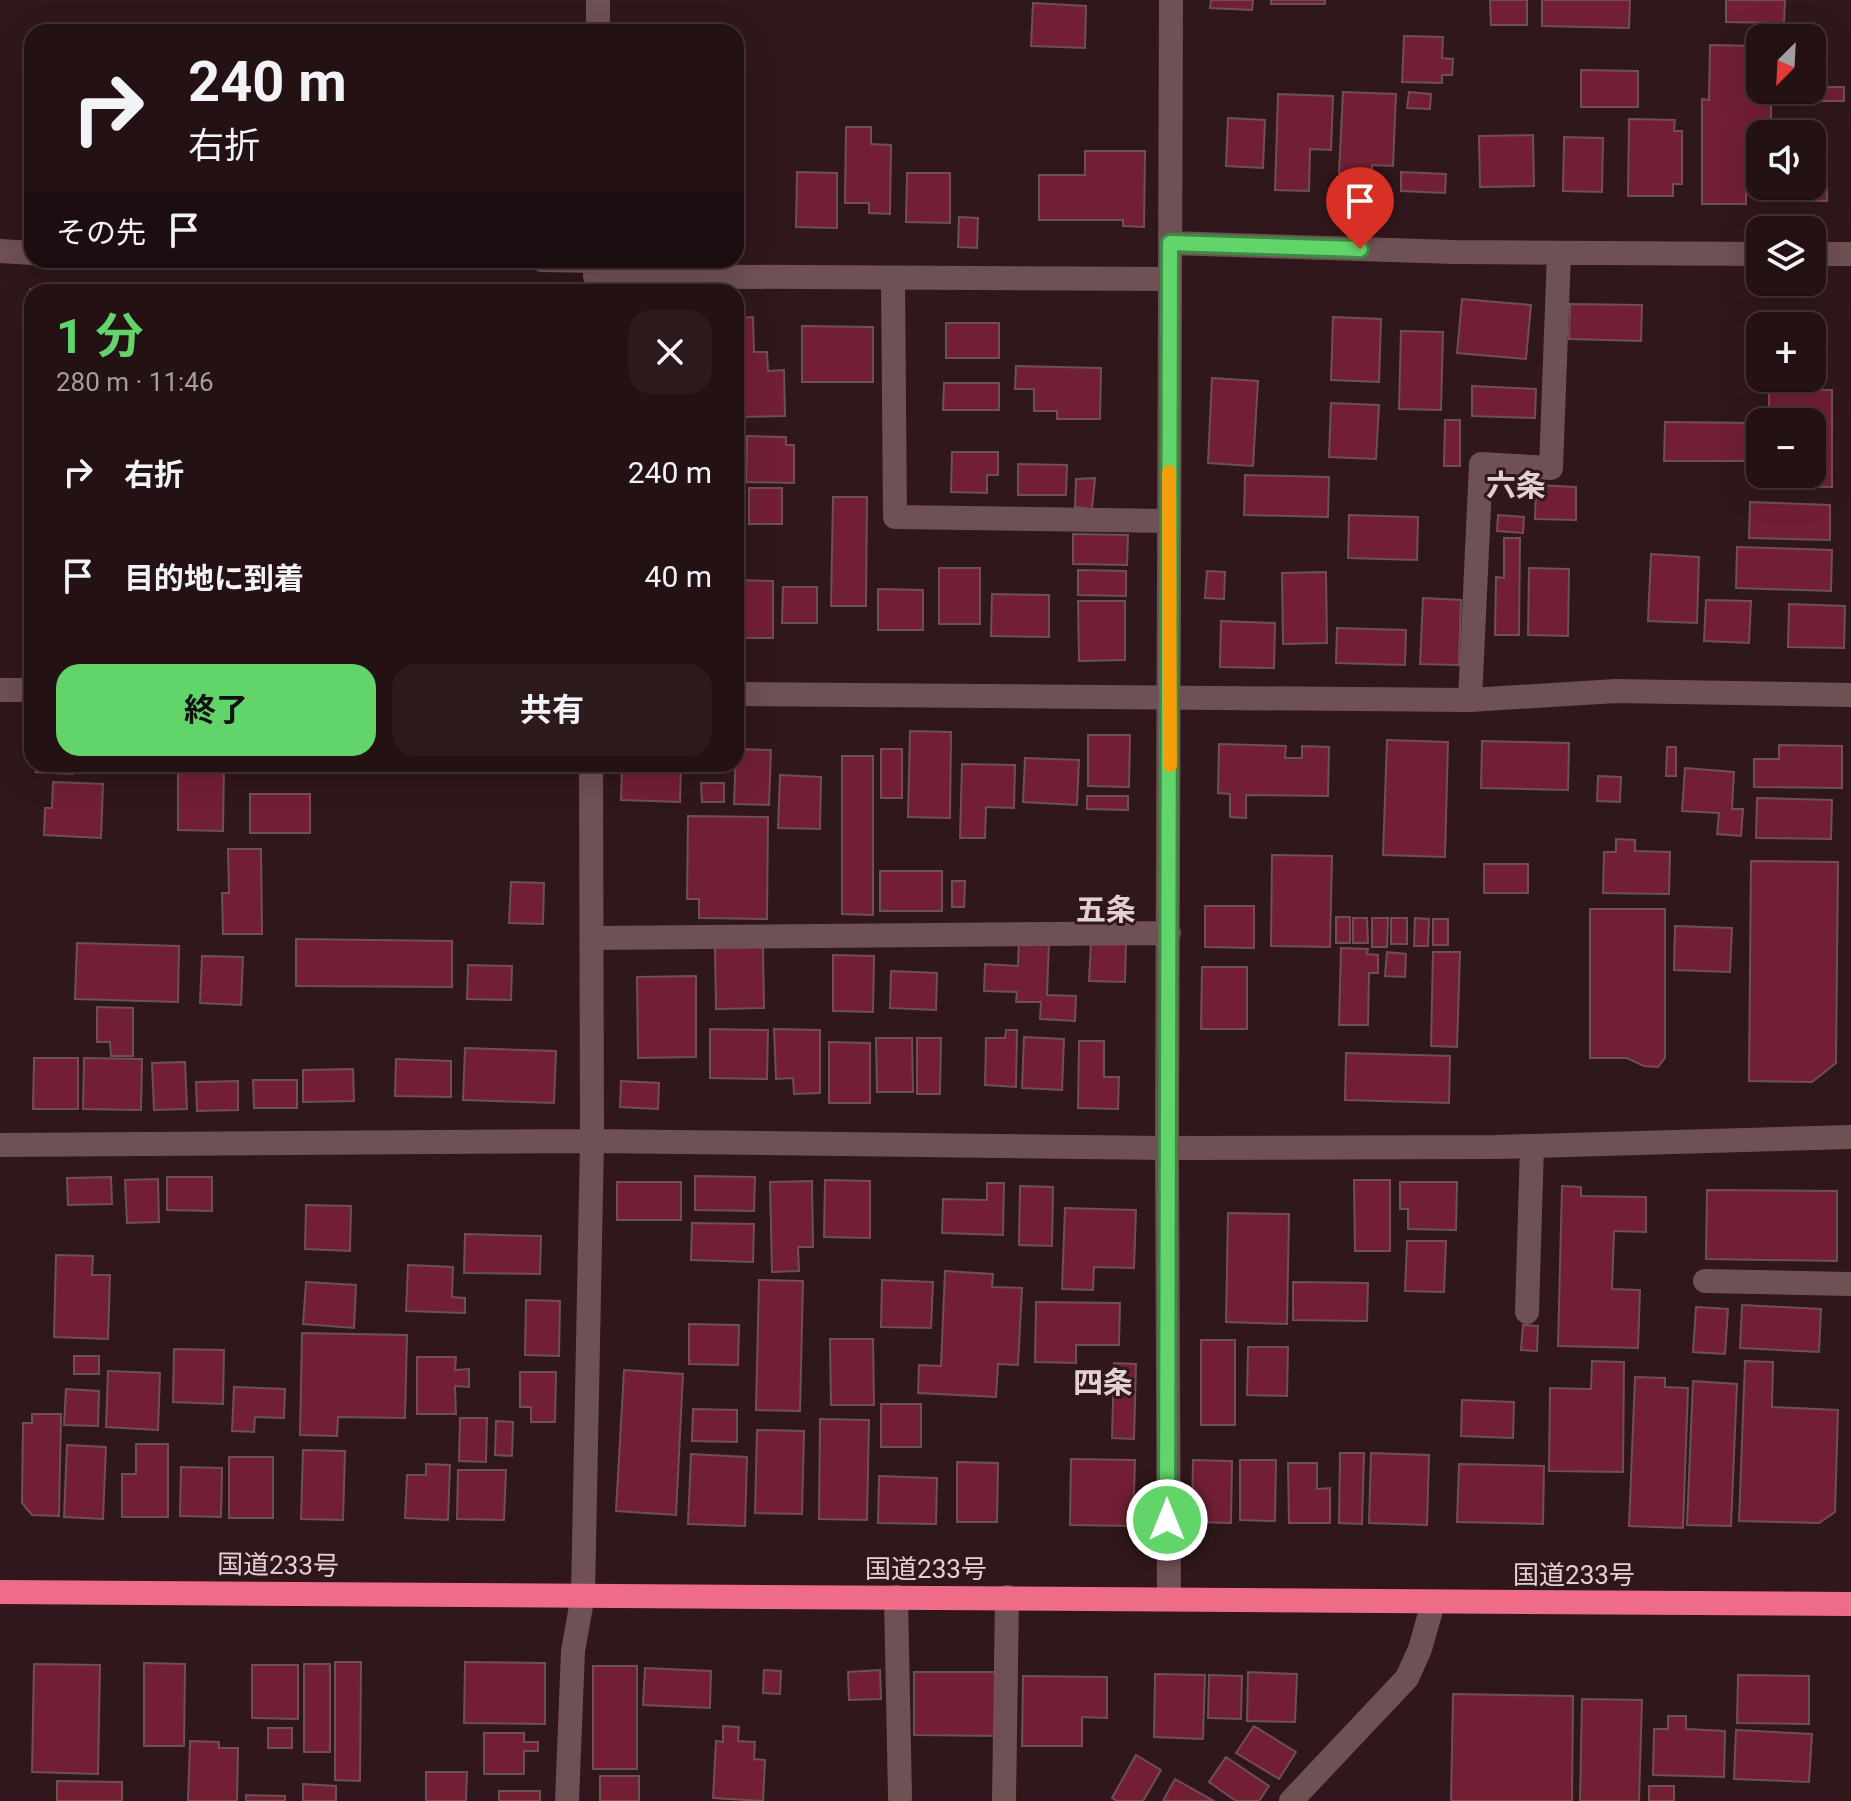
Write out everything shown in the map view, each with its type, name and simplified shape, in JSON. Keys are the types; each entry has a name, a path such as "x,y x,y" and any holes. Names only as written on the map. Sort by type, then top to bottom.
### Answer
{"highway":[{"name":"国道233号","path":"0,1592 1851,1604"}],"street":[{"path":"598,0 598,24"},
{"path":"1169,1598 1166,1551 1171,0"},
{"path":"1170,243 1559,253 1746,254"},
{"path":"0,251 24,252"},
{"path":"1470,700 1481,464 1551,468 1559,253"},
{"path":"1826,254 1851,254"},
{"path":"595,272 1169,279"},
{"path":"893,278 895,517 1169,521"},
{"path":"0,690 24,690"},
{"path":"744,694 1470,700 1616,691 1851,695"},
{"path":"567,1801 573,1651 583,1595 592,1141 591,772"},
{"path":"592,938 1169,933"},
{"path":"0,1145 592,1141 1167,1148 1532,1146 1851,1137"},
{"path":"1527,1312 1532,1146"},
{"path":"1705,1281 1851,1284"},
{"path":"896,1597 900,1797"},
{"path":"1004,1801 1007,1597"},
{"path":"1291,1801 1407,1678 1420,1649 1433,1603"}],"building":[{"path":"1211,0 1253,0 1252,10 1210,8"},
{"path":"1271,0 1325,0 1325,4 1271,4"},
{"path":"1490,0 1527,0 1527,25 1491,25"},
{"path":"1542,0 1630,0 1629,28 1542,26"},
{"path":"1726,0 1785,0 1784,23 1726,22"},
{"path":"1033,3 1086,6 1085,48 1031,46"},
{"path":"1404,36 1443,37 1442,58 1453,59 1452,75 1442,75 1442,83 1402,82"},
{"path":"1710,45 1746,46 1746,104 1771,104 1771,120 1746,120 1746,204 1702,204 1702,99 1709,100"},
{"path":"1581,70 1638,71 1638,107 1581,107"},
{"path":"1826,87 1844,87 1844,101 1826,101"},
{"path":"1343,92 1396,94 1393,166 1372,165 1372,175 1339,173"},
{"path":"1409,92 1431,94 1430,109 1407,108"},
{"path":"1278,94 1333,96 1331,150 1310,149 1309,191 1275,190"},
{"path":"1228,118 1265,120 1263,168 1226,166"},
{"path":"1629,119 1675,120 1674,131 1682,131 1682,184 1673,184 1673,196 1628,196"},
{"path":"846,127 871,127 871,144 891,145 890,214 869,213 869,203 845,203"},
{"path":"1533,135 1534,186 1480,187 1479,136"},
{"path":"1564,137 1603,138 1602,192 1563,191"},
{"path":"1085,151 1145,151 1144,227 1123,226 1123,220 1039,220 1039,175 1085,175"},
{"path":"797,172 837,173 837,228 796,227"},
{"path":"1401,172 1446,174 1445,193 1401,191"},
{"path":"907,173 950,173 950,223 906,222"},
{"path":"1826,174 1827,201 1766,200 1826,200"},
{"path":"959,217 978,218 977,248 958,247"},
{"path":"1462,299 1531,305 1526,359 1457,353"},
{"path":"1570,304 1642,305 1641,341 1569,339"},
{"path":"753,317 754,352 767,352 768,371 784,370 785,416 744,417 744,318"},
{"path":"1333,317 1381,319 1379,382 1331,380"},
{"path":"946,323 999,323 999,358 946,358"},
{"path":"802,326 873,327 873,382 802,382"},
{"path":"1401,331 1443,332 1441,410 1399,409"},
{"path":"1016,366 1101,368 1100,419 1057,419 1057,411 1034,411 1034,389 1015,389"},
{"path":"1212,378 1258,381 1253,466 1208,463"},
{"path":"944,383 999,383 999,410 943,410"},
{"path":"1472,386 1536,389 1535,418 1472,416"},
{"path":"1832,390 1832,487 1826,487 1826,408 1769,408 1769,392"},
{"path":"1331,403 1379,405 1376,459 1329,457"},
{"path":"1445,420 1460,420 1460,466 1444,466"},
{"path":"1665,422 1746,423 1746,461 1664,461"},
{"path":"747,436 786,437 786,445 794,445 794,483 746,482"},
{"path":"952,452 998,452 998,475 987,475 987,493 951,492"},
{"path":"1018,464 1067,465 1066,495 1018,495"},
{"path":"1245,475 1329,477 1328,517 1244,515"},
{"path":"1095,478 1092,509 1075,507 1076,479"},
{"path":"1536,485 1576,487 1576,520 1535,519"},
{"path":"749,488 782,488 782,524 749,524"},
{"path":"833,497 867,497 866,606 831,606"},
{"path":"1750,502 1830,505 1830,540 1749,538"},
{"path":"1349,515 1418,517 1417,560 1348,558"},
{"path":"1498,515 1524,517 1523,533 1497,531"},
{"path":"1073,534 1128,535 1127,565 1073,564"},
{"path":"1504,538 1520,538 1519,635 1495,635 1496,577 1504,578"},
{"path":"1737,547 1832,550 1831,591 1736,588"},
{"path":"1651,554 1699,557 1697,623 1648,621"},
{"path":"939,568 980,568 980,624 939,624"},
{"path":"1529,568 1569,569 1568,636 1528,635"},
{"path":"1078,570 1126,571 1126,596 1078,595"},
{"path":"1207,571 1225,572 1224,599 1205,598"},
{"path":"1326,572 1327,643 1283,644 1282,573"},
{"path":"744,580 773,581 773,638 744,638"},
{"path":"783,587 817,587 817,623 782,623"},
{"path":"878,589 923,590 923,630 878,630"},
{"path":"992,594 1049,595 1049,637 991,636"},
{"path":"1423,598 1461,600 1459,665 1420,664"},
{"path":"1706,600 1751,601 1749,643 1704,641"},
{"path":"1078,601 1125,601 1125,660 1079,661"},
{"path":"1789,604 1845,606 1844,648 1788,647"},
{"path":"1221,621 1275,623 1274,668 1220,667"},
{"path":"1337,628 1406,630 1405,665 1336,663"},
{"path":"910,731 951,732 950,818 908,817"},
{"path":"1088,735 1130,735 1129,787 1088,786"},
{"path":"1387,740 1448,742 1445,857 1383,855"},
{"path":"1482,741 1569,743 1568,790 1481,788"},
{"path":"1219,744 1286,746 1285,758 1302,758 1302,746 1329,747 1328,796 1246,795 1246,818 1230,817 1230,794 1218,793"},
{"path":"1779,745 1842,746 1842,788 1754,787 1754,759 1779,759"},
{"path":"1667,747 1676,747 1676,776 1666,776"},
{"path":"744,749 771,750 769,805 734,804 735,772 744,772"},
{"path":"881,749 902,749 902,798 881,798"},
{"path":"842,756 873,756 873,915 842,914"},
{"path":"1025,758 1079,760 1077,805 1023,802"},
{"path":"962,764 1015,765 1014,808 986,807 985,838 960,838"},
{"path":"1685,768 1734,772 1732,809 1743,809 1741,836 1717,834 1719,813 1682,811"},
{"path":"178,772 224,772 223,831 178,830"},
{"path":"622,772 681,772 680,802 621,800"},
{"path":"780,775 821,777 820,829 778,828"},
{"path":"1598,776 1621,777 1620,802 1597,801"},
{"path":"53,782 103,784 101,838 44,835 45,808 52,808"},
{"path":"701,783 724,783 724,802 702,802"},
{"path":"250,794 310,794 310,833 250,833"},
{"path":"1087,796 1128,796 1128,810 1087,809"},
{"path":"1757,798 1832,800 1831,839 1756,838"},
{"path":"688,816 768,817 767,919 699,918 699,899 687,899"},
{"path":"1616,839 1635,840 1635,851 1670,852 1669,894 1603,893 1604,852 1616,852"},
{"path":"228,849 261,849 262,934 223,934 222,893 229,893"},
{"path":"1272,855 1332,856 1330,947 1271,946"},
{"path":"1751,861 1838,862 1836,1063 1812,1082 1749,1081"},
{"path":"1484,864 1528,864 1528,893 1484,893"},
{"path":"880,871 942,871 942,911 880,911"},
{"path":"952,881 965,881 964,907 952,907"},
{"path":"511,882 544,883 543,924 509,923"},
{"path":"1205,906 1254,906 1254,948 1205,947"},
{"path":"1590,909 1665,909 1665,1058 1658,1067 1644,1066 1627,1058 1590,1058"},
{"path":"1336,917 1350,917 1350,943 1336,943"},
{"path":"1353,918 1367,918 1368,943 1353,943"},
{"path":"1372,918 1388,918 1387,947 1372,947"},
{"path":"1391,918 1407,918 1407,944 1391,944"},
{"path":"1415,918 1429,919 1428,946 1414,946"},
{"path":"1433,919 1448,919 1448,945 1433,945"},
{"path":"1675,926 1732,928 1730,972 1674,970"},
{"path":"296,939 452,941 452,987 296,986"},
{"path":"1019,940 1049,942 1047,995 1076,996 1075,1021 1040,1019 1041,1002 1016,1002 1017,992 984,991 985,964 1018,966"},
{"path":"1091,942 1126,943 1125,982 1089,981"},
{"path":"77,943 179,946 178,1002 75,999"},
{"path":"715,947 763,947 764,1008 716,1009"},
{"path":"1341,948 1368,949 1367,954 1378,955 1378,973 1369,973 1368,1025 1339,1025"},
{"path":"1387,952 1406,954 1405,977 1385,976"},
{"path":"1433,952 1460,952 1457,1047 1431,1046"},
{"path":"833,955 874,956 873,1012 833,1011"},
{"path":"202,956 243,957 241,1005 200,1003"},
{"path":"468,965 512,966 511,1000 467,999"},
{"path":"1202,967 1247,967 1247,1029 1201,1029"},
{"path":"891,971 937,973 936,1010 890,1008"},
{"path":"696,976 696,1057 638,1058 637,977"},
{"path":"97,1007 133,1008 133,1056 111,1056 110,1042 97,1042"},
{"path":"710,1029 768,1030 767,1079 710,1078"},
{"path":"774,1029 820,1030 820,1093 794,1094 793,1078 776,1079"},
{"path":"1006,1030 1017,1030 1016,1087 985,1085 986,1038 1005,1038"},
{"path":"1024,1037 1064,1039 1062,1090 1022,1088"},
{"path":"876,1038 912,1038 913,1092 877,1092"},
{"path":"917,1038 941,1038 940,1094 917,1094"},
{"path":"1079,1041 1104,1041 1104,1077 1119,1077 1118,1109 1078,1108"},
{"path":"829,1042 870,1043 870,1103 829,1103"},
{"path":"465,1048 556,1051 554,1103 463,1100"},
{"path":"1346,1053 1450,1056 1449,1103 1345,1100"},
{"path":"34,1058 78,1058 78,1109 33,1109"},
{"path":"84,1058 142,1059 141,1110 83,1109"},
{"path":"396,1059 451,1061 451,1097 395,1096"},
{"path":"185,1062 187,1109 154,1110 152,1063"},
{"path":"353,1069 354,1101 303,1102 303,1070"},
{"path":"253,1080 297,1080 297,1108 254,1108"},
{"path":"238,1081 238,1110 197,1111 196,1082"},
{"path":"621,1081 659,1083 658,1109 620,1107"},
{"path":"695,1176 755,1177 754,1211 695,1210"},
{"path":"111,1177 112,1204 68,1205 67,1178"},
{"path":"167,1177 212,1177 212,1211 167,1210"},
{"path":"158,1179 159,1222 127,1223 125,1180"},
{"path":"825,1180 870,1181 870,1238 824,1237"},
{"path":"1354,1180 1390,1180 1390,1251 1355,1251"},
{"path":"812,1181 813,1247 798,1247 799,1271 772,1272 770,1182"},
{"path":"617,1182 681,1182 681,1220 617,1220"},
{"path":"1400,1182 1457,1182 1456,1230 1408,1229 1408,1209 1400,1209"},
{"path":"987,1183 1004,1183 1003,1235 942,1233 943,1199 987,1200"},
{"path":"1020,1186 1053,1187 1052,1246 1019,1245"},
{"path":"1562,1186 1581,1187 1581,1196 1646,1197 1646,1232 1614,1231 1612,1289 1640,1290 1638,1348 1558,1346"},
{"path":"1707,1190 1837,1191 1837,1261 1706,1259"},
{"path":"306,1205 351,1206 350,1251 305,1249"},
{"path":"1065,1208 1136,1210 1134,1268 1094,1267 1093,1290 1062,1289"},
{"path":"1228,1213 1289,1214 1287,1324 1226,1322"},
{"path":"692,1223 754,1224 753,1262 691,1260"},
{"path":"465,1234 541,1236 540,1274 464,1273"},
{"path":"1407,1241 1446,1241 1444,1292 1405,1291"},
{"path":"56,1255 93,1256 92,1275 110,1275 108,1339 54,1337"},
{"path":"408,1265 453,1267 452,1297 465,1298 465,1313 406,1311"},
{"path":"945,1271 993,1274 992,1287 1022,1288 1018,1365 998,1364 996,1397 918,1393 919,1365 941,1366"},
{"path":"759,1280 803,1281 800,1411 756,1410"},
{"path":"882,1280 933,1282 931,1328 881,1327"},
{"path":"306,1282 356,1285 354,1328 303,1324"},
{"path":"1293,1282 1368,1283 1367,1321 1293,1320"},
{"path":"526,1300 560,1301 559,1356 525,1355"},
{"path":"1036,1302 1120,1303 1119,1345 1076,1345 1076,1363 1035,1362"},
{"path":"1742,1305 1821,1309 1819,1352 1740,1348"},
{"path":"1696,1307 1728,1309 1725,1354 1693,1352"},
{"path":"689,1324 739,1325 738,1365 689,1364"},
{"path":"1523,1325 1538,1326 1537,1351 1521,1350"},
{"path":"302,1333 407,1335 405,1418 338,1417 337,1436 300,1435"},
{"path":"830,1339 873,1339 874,1405 831,1405"},
{"path":"1201,1340 1235,1340 1235,1425 1201,1425"},
{"path":"1248,1347 1288,1347 1287,1396 1247,1395"},
{"path":"174,1349 224,1350 223,1404 173,1402"},
{"path":"74,1356 99,1356 99,1374 74,1374"},
{"path":"417,1357 456,1357 455,1370 469,1369 469,1387 455,1386 456,1414 417,1414"},
{"path":"1592,1361 1624,1362 1623,1472 1549,1471 1550,1388 1591,1389"},
{"path":"1745,1361 1773,1362 1772,1407 1838,1410 1835,1512 1819,1523 1739,1521"},
{"path":"1114,1363 1136,1364 1134,1439 1112,1438"},
{"path":"624,1370 683,1374 676,1515 616,1511"},
{"path":"108,1371 160,1373 158,1430 106,1427"},
{"path":"520,1372 556,1372 555,1422 531,1422 531,1407 520,1407"},
{"path":"1635,1377 1665,1378 1665,1387 1688,1388 1683,1528 1629,1526"},
{"path":"1693,1381 1737,1384 1731,1526 1687,1525"},
{"path":"234,1387 285,1389 284,1418 255,1417 254,1432 232,1431"},
{"path":"66,1389 99,1391 98,1426 64,1425"},
{"path":"1462,1400 1514,1402 1513,1438 1461,1436"},
{"path":"881,1404 921,1404 921,1447 881,1447"},
{"path":"693,1409 737,1410 737,1442 692,1441"},
{"path":"32,1414 61,1414 59,1516 32,1515 22,1503 23,1423 32,1423"},
{"path":"460,1418 487,1418 486,1462 459,1461"},
{"path":"820,1419 869,1420 867,1520 819,1519"},
{"path":"496,1421 513,1422 512,1456 495,1455"},
{"path":"757,1430 804,1431 802,1514 755,1513"},
{"path":"136,1444 168,1444 168,1517 122,1517 122,1474 136,1474"},
{"path":"67,1445 106,1447 103,1519 64,1517"},
{"path":"303,1450 345,1451 343,1520 301,1519"},
{"path":"1340,1453 1364,1453 1362,1524 1339,1523"},
{"path":"1371,1453 1429,1455 1427,1525 1369,1523"},
{"path":"691,1454 747,1457 745,1526 688,1524"},
{"path":"229,1457 273,1457 273,1518 229,1518"},
{"path":"1071,1459 1135,1460 1133,1526 1070,1525"},
{"path":"1193,1460 1232,1461 1231,1523 1192,1522"},
{"path":"1240,1460 1276,1460 1275,1521 1240,1520"},
{"path":"957,1462 998,1463 997,1522 957,1522"},
{"path":"1288,1463 1317,1463 1317,1489 1330,1488 1330,1523 1289,1523"},
{"path":"426,1464 450,1465 448,1520 405,1518 407,1475 426,1475"},
{"path":"1459,1464 1544,1466 1543,1524 1457,1522"},
{"path":"181,1467 222,1468 221,1517 180,1516"},
{"path":"458,1470 506,1470 504,1520 457,1519"},
{"path":"879,1476 937,1478 936,1524 878,1523"},
{"path":"335,1662 361,1662 360,1781 335,1780"},
{"path":"465,1662 545,1663 545,1724 464,1723"},
{"path":"144,1663 185,1664 184,1746 144,1746"},
{"path":"34,1664 100,1665 98,1774 32,1772"},
{"path":"304,1664 330,1664 330,1752 304,1752"},
{"path":"252,1665 298,1665 298,1719 252,1718"},
{"path":"593,1666 637,1666 637,1769 593,1769"},
{"path":"645,1668 711,1671 710,1708 643,1705"},
{"path":"764,1670 781,1671 780,1694 763,1693"},
{"path":"880,1670 881,1699 849,1700 848,1672"},
{"path":"914,1672 997,1672 996,1736 914,1735"},
{"path":"1248,1672 1297,1674 1295,1722 1247,1721"},
{"path":"1155,1674 1205,1675 1203,1739 1154,1737"},
{"path":"1209,1675 1242,1676 1241,1719 1208,1718"},
{"path":"1738,1675 1809,1676 1809,1724 1737,1723"},
{"path":"1023,1676 1107,1677 1107,1718 1082,1717 1082,1746 1022,1746"},
{"path":"1453,1694 1573,1696 1572,1801 1451,1801"},
{"path":"1582,1699 1642,1700 1639,1801 1580,1801"},
{"path":"1668,1716 1686,1716 1686,1729 1725,1731 1724,1777 1653,1775 1654,1729 1668,1729"},
{"path":"723,1726 739,1727 738,1741 755,1742 754,1759 765,1760 763,1801 713,1798 716,1741 723,1742"},
{"path":"1254,1726 1296,1752 1279,1779 1236,1753"},
{"path":"268,1728 292,1728 292,1748 268,1748"},
{"path":"1736,1730 1812,1734 1809,1782 1734,1779"},
{"path":"484,1733 524,1733 524,1742 538,1742 538,1751 524,1751 524,1774 484,1774"},
{"path":"190,1741 219,1742 219,1748 238,1748 237,1801 188,1801"},
{"path":"1136,1755 1161,1770 1143,1801 1117,1801 1112,1798"},
{"path":"1226,1757 1269,1786 1259,1801 1236,1801 1209,1782"},
{"path":"426,1772 467,1772 466,1801 426,1801"},
{"path":"600,1776 639,1776 639,1801 600,1801"},
{"path":"1175,1779 1214,1801 1163,1801"},
{"path":"57,1781 122,1782 122,1801 57,1801"},
{"path":"303,1784 336,1786 336,1801 303,1801"},
{"path":"1649,1786 1674,1786 1674,1801 1649,1801"},
{"path":"499,1791 540,1791 540,1801 499,1801"},
{"path":"246,1795 285,1796 285,1801 246,1801"}],"slow traffic":[{"path":"1169,472 1170,765"}],"district":[{"name":"六条","path":"1516,485"},
{"name":"五条","path":"1106,909"},
{"name":"四条","path":"1103,1382"}],"route":[{"path":"1167,1520 1170,243 1360,249"}]}
